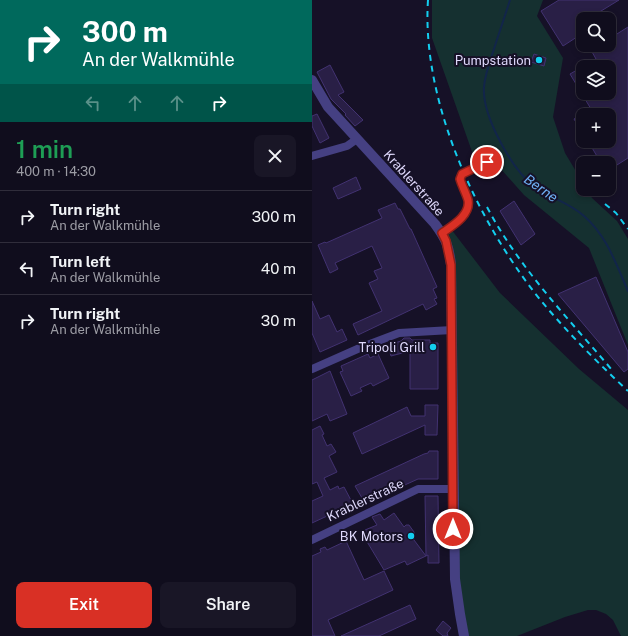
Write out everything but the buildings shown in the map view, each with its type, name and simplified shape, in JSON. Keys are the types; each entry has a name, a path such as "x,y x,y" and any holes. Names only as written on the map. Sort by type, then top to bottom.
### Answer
{"street":[{"name":"Krablerstraße","path":"312,80 328,107 426,213 442,233 446,241 450,260 452,330 455,579 464,636"},
{"path":"312,156 347,146 357,139"},
{"path":"442,233 461,218 468,205 468,198 460,179 462,174 487,162"},
{"path":"312,369 362,347 399,333 452,330"},
{"name":"Krablerstraße","path":"312,540 418,489 453,489"}],"green space":[{"path":"432,0 543,0 537,16 563,58 553,117 565,153 576,171 576,196 591,196 617,221 628,239 628,345 589,248 524,195 490,157 476,163 432,38"},
{"path":"451,229 500,293 579,369 628,410 628,636 621,636 613,620 606,614 596,610 588,610 565,617 517,636 467,636 458,581 445,234"}],"waterway":[{"name":"Berne","path":"510,0 489,63 484,87 485,99 493,127 508,156 526,179 541,191 578,211 599,232 615,261 628,291"}],"railway":[{"path":"428,0 428,40 434,81 445,123 460,164 479,204 500,242 523,278 567,330 628,391"},
{"path":"605,204 616,213 628,229"},
{"path":"487,207 514,251 529,272 612,370"}],"place":[{"name":"Pumpstation","path":"539,60"},
{"name":"Tripoli Grill","path":"433,347"},
{"name":"BK Motors","path":"411,536"}],"route":[{"path":"453,529 451,265 449,250 442,233 461,218 468,205 468,198 460,179 462,174 487,162"}]}
